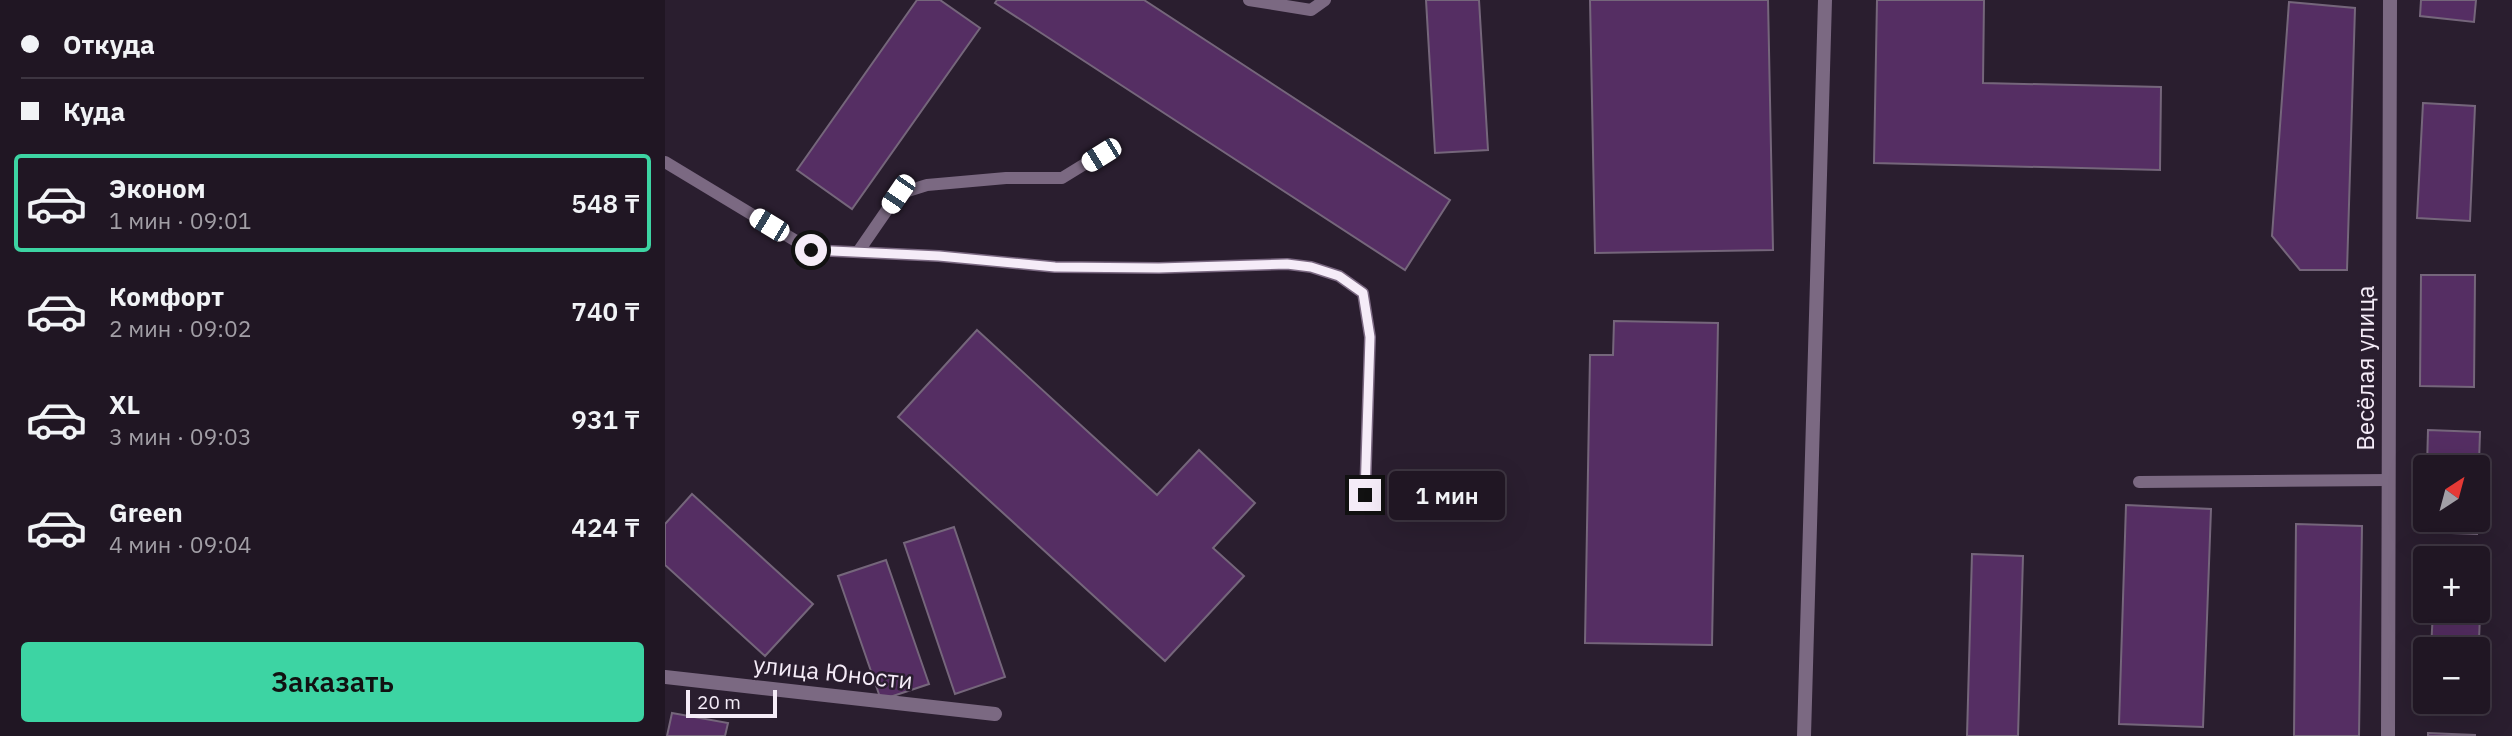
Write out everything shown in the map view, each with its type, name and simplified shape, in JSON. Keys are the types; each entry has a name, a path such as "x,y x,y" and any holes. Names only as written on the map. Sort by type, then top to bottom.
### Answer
{"street":[{"path":"1804,736 1825,0"},
{"name":"Весёлая улица","path":"2388,736 2390,0"},
{"name":"улица Юности","path":"665,677 995,714"}],"lane":[{"path":"1248,0 1311,10 1325,0"},
{"path":"858,253 898,194 927,185 1006,178 1062,178 1101,155"},
{"path":"665,162 811,250 939,256 1055,267 1159,268 1287,264 1311,267 1339,276 1363,293 1370,337 1365,495"},
{"path":"2139,482 2389,480"}],"building":[{"path":"917,0 940,0 980,28 852,209 797,170"},
{"path":"997,0 1144,0 1450,200 1405,270 995,3"},
{"path":"1426,0 1479,0 1488,150 1435,153"},
{"path":"1590,0 1768,0 1773,250 1595,253"},
{"path":"1877,0 1984,0 1983,83 2161,87 2160,170 1874,163"},
{"path":"2421,0 2476,0 2474,22 2420,16"},
{"path":"2289,2 2355,8 2347,270 2300,270 2272,236"},
{"path":"2423,103 2475,106 2470,221 2417,218"},
{"path":"2421,275 2475,275 2474,387 2420,386"},
{"path":"1614,321 1718,323 1712,645 1585,643 1590,355 1613,355"},
{"path":"977,330 1157,495 1199,450 1255,503 1213,548 1244,576 1165,661 898,417"},
{"path":"2428,430 2480,432 2479,455 2427,455"},
{"path":"692,494 813,604 765,656 665,565 665,524"},
{"path":"2126,505 2211,509 2203,727 2119,724"},
{"path":"2296,524 2362,526 2359,736 2294,736"},
{"path":"954,527 1005,677 955,694 904,543"},
{"path":"2425,532 2477,532 2477,534"},
{"path":"1972,554 2023,556 2018,736 1967,736"},
{"path":"886,560 929,684 881,700 838,576"},
{"path":"2432,623 2480,623 2479,637 2432,637"},
{"path":"672,713 728,723 725,736 667,736"},
{"path":"2428,733 2475,735 2475,736 2428,736"}],"route":[{"path":"811,250 939,256 1055,267 1159,268 1287,264 1311,267 1339,276 1363,293 1370,337 1365,495"}]}
